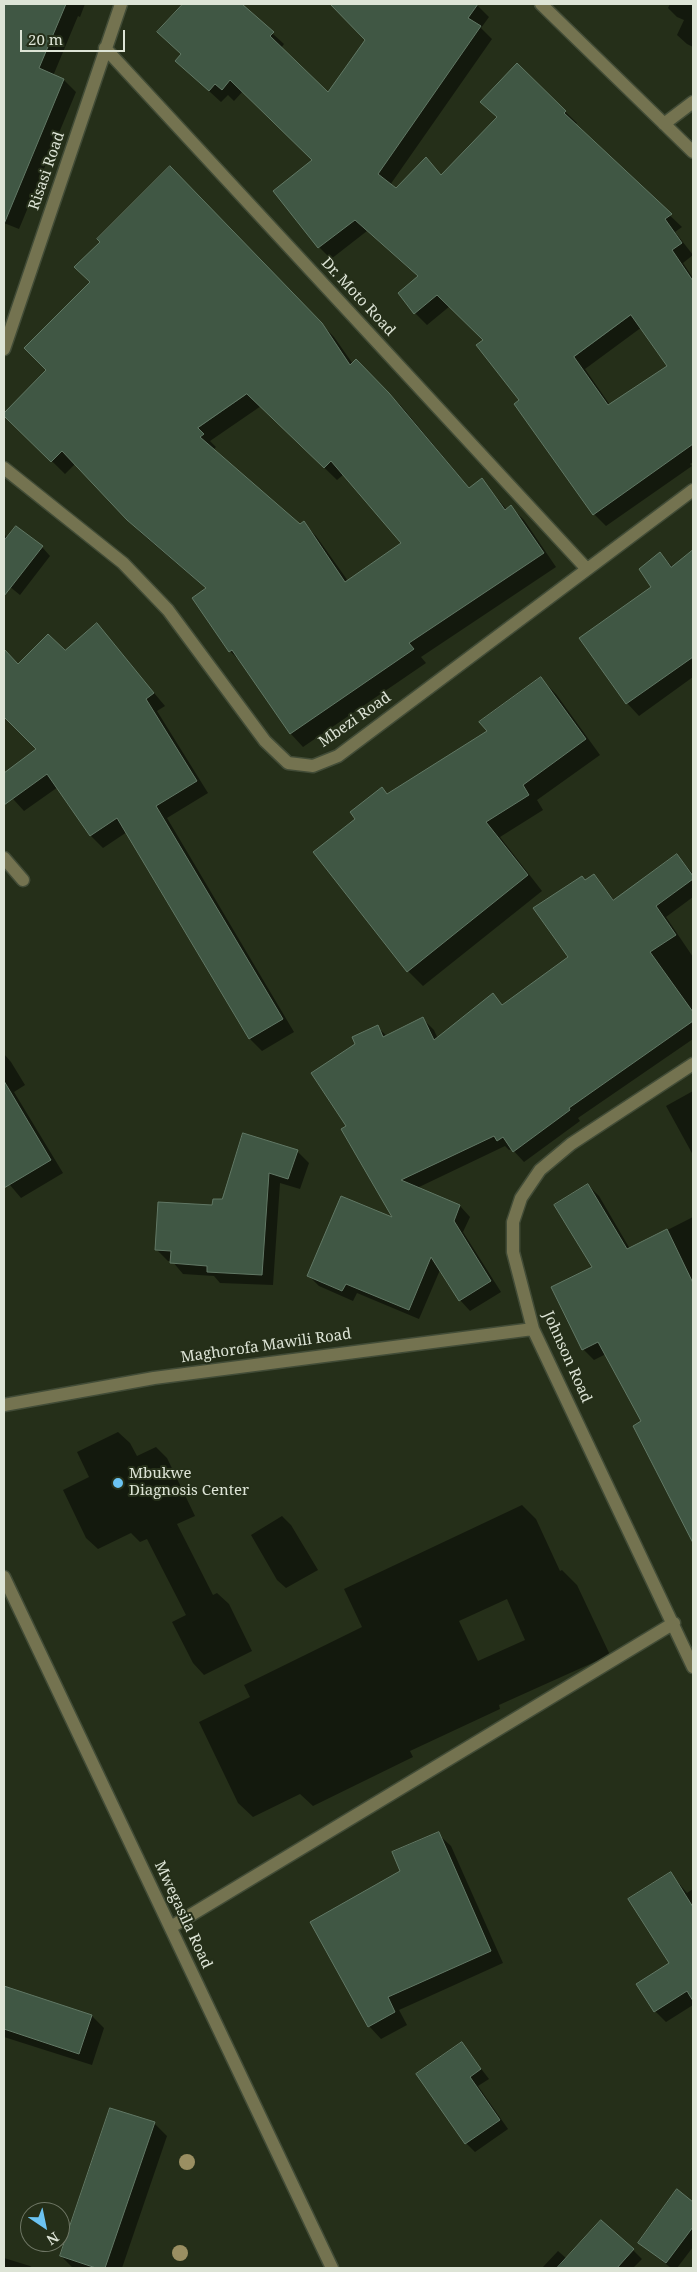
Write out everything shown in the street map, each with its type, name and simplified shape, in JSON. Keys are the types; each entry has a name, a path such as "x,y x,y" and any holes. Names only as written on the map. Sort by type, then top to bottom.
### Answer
{"street":[{"name":"Risasi Road","path":"4,349 121,4"},
{"path":"542,4 693,152"},
{"name":"Dr. Moto Road","path":"106,48 586,568"},
{"path":"664,124 693,102"},
{"name":"Mbezi Road","path":"4,468 123,563 168,610 265,741 288,762 313,766 338,756 586,568 693,490"},
{"path":"4,858 22,880"},
{"name":"Johnson Road","path":"693,1064 572,1144 540,1170 521,1198 512,1222 513,1252 533,1329 674,1623 693,1667"},
{"name":"Maghorofa Mawili Road","path":"4,1405 154,1378 533,1329"},
{"name":"Mwegasila Road","path":"4,1577 332,2268"},
{"path":"171,1927 674,1623"}],"building":[{"path":"4,4 66,4 39,68 64,79 4,224"},
{"path":"183,4 242,4 274,32 270,36 328,92 365,40 330,4 478,4 468,18 481,26 378,174 396,188 426,157 441,175 497,117 480,102 517,63 566,111 564,113 672,214 665,219 682,243 672,250 693,281 693,444 593,515 514,404 519,400 476,345 483,340 437,295 414,314 398,293 418,276 355,220 318,248 273,191 312,160 230,80 222,90 215,84 209,91 175,61 181,54 157,32","holes":["631,315 667,366 608,405 574,357"]},
{"path":"170,166 322,323 350,365 356,359 389,393 469,488 482,478 505,510 511,505 544,553 409,643 414,649 290,734 232,650 229,652 192,598 206,588 127,520 62,451 51,462 4,416 4,413 46,370 24,348 90,282 74,267 100,242 97,239","holes":["247,394 324,468 331,461 401,543 345,582 304,521 300,524 200,437 204,434 198,428"]},
{"path":"16,526 43,546 4,596 4,541"},
{"path":"693,550 693,657 626,704 579,638 651,587 639,569 660,552 671,567"},
{"path":"97,623 154,693 146,699 197,781 156,806 283,1019 249,1039 117,818 90,836 47,774 4,805 4,773 36,749 4,717 4,649 18,664 48,634 65,650"},
{"path":"541,677 586,739 523,785 529,795 486,822 528,875 407,972 313,852 355,819 350,812 382,787 387,794 487,731 479,722"},
{"path":"677,854 693,876 693,879 656,906 676,935 650,952 693,1012 693,1021 569,1108 570,1110 513,1152 503,1137 497,1141 494,1136 401,1180 460,1205 454,1221 491,1281 459,1301 431,1257 409,1310 346,1284 342,1291 307,1276 341,1196 392,1217 341,1129 346,1126 311,1073 355,1044 352,1037 378,1025 383,1037 423,1017 434,1040 493,993 502,1005 568,957 533,908 582,876 585,880 594,874 613,900"},
{"path":"4,1081 51,1160 4,1188"},
{"path":"243,1133 298,1150 288,1179 269,1173 262,1275 207,1272 207,1266 170,1263 171,1251 155,1250 158,1202 212,1205 213,1199 222,1199"},
{"path":"588,1184 627,1249 667,1229 693,1283 693,1543 633,1426 641,1421 598,1342 582,1350 551,1287 592,1267 554,1205"},
{"path":"439,1832 491,1951 388,1997 395,2012 368,2027 310,1922 400,1871 392,1852"},
{"path":"671,1872 693,1907 693,2001 687,1991 654,2012 636,1984 669,1963 628,1899"},
{"path":"4,1986 92,2015 79,2054 4,2029"},
{"path":"462,2042 481,2069 470,2077 500,2120 465,2144 416,2074"},
{"path":"110,2108 155,2122 105,2268 96,2268 60,2256 61,2252 70,2252 70,2226"},
{"path":"677,2189 693,2202 693,2227 666,2263 638,2243"},
{"path":"601,2220 634,2249 617,2268 557,2268"}],"place":[{"name":"Mbukwe Diagnosis Center","path":"118,1483"}]}
